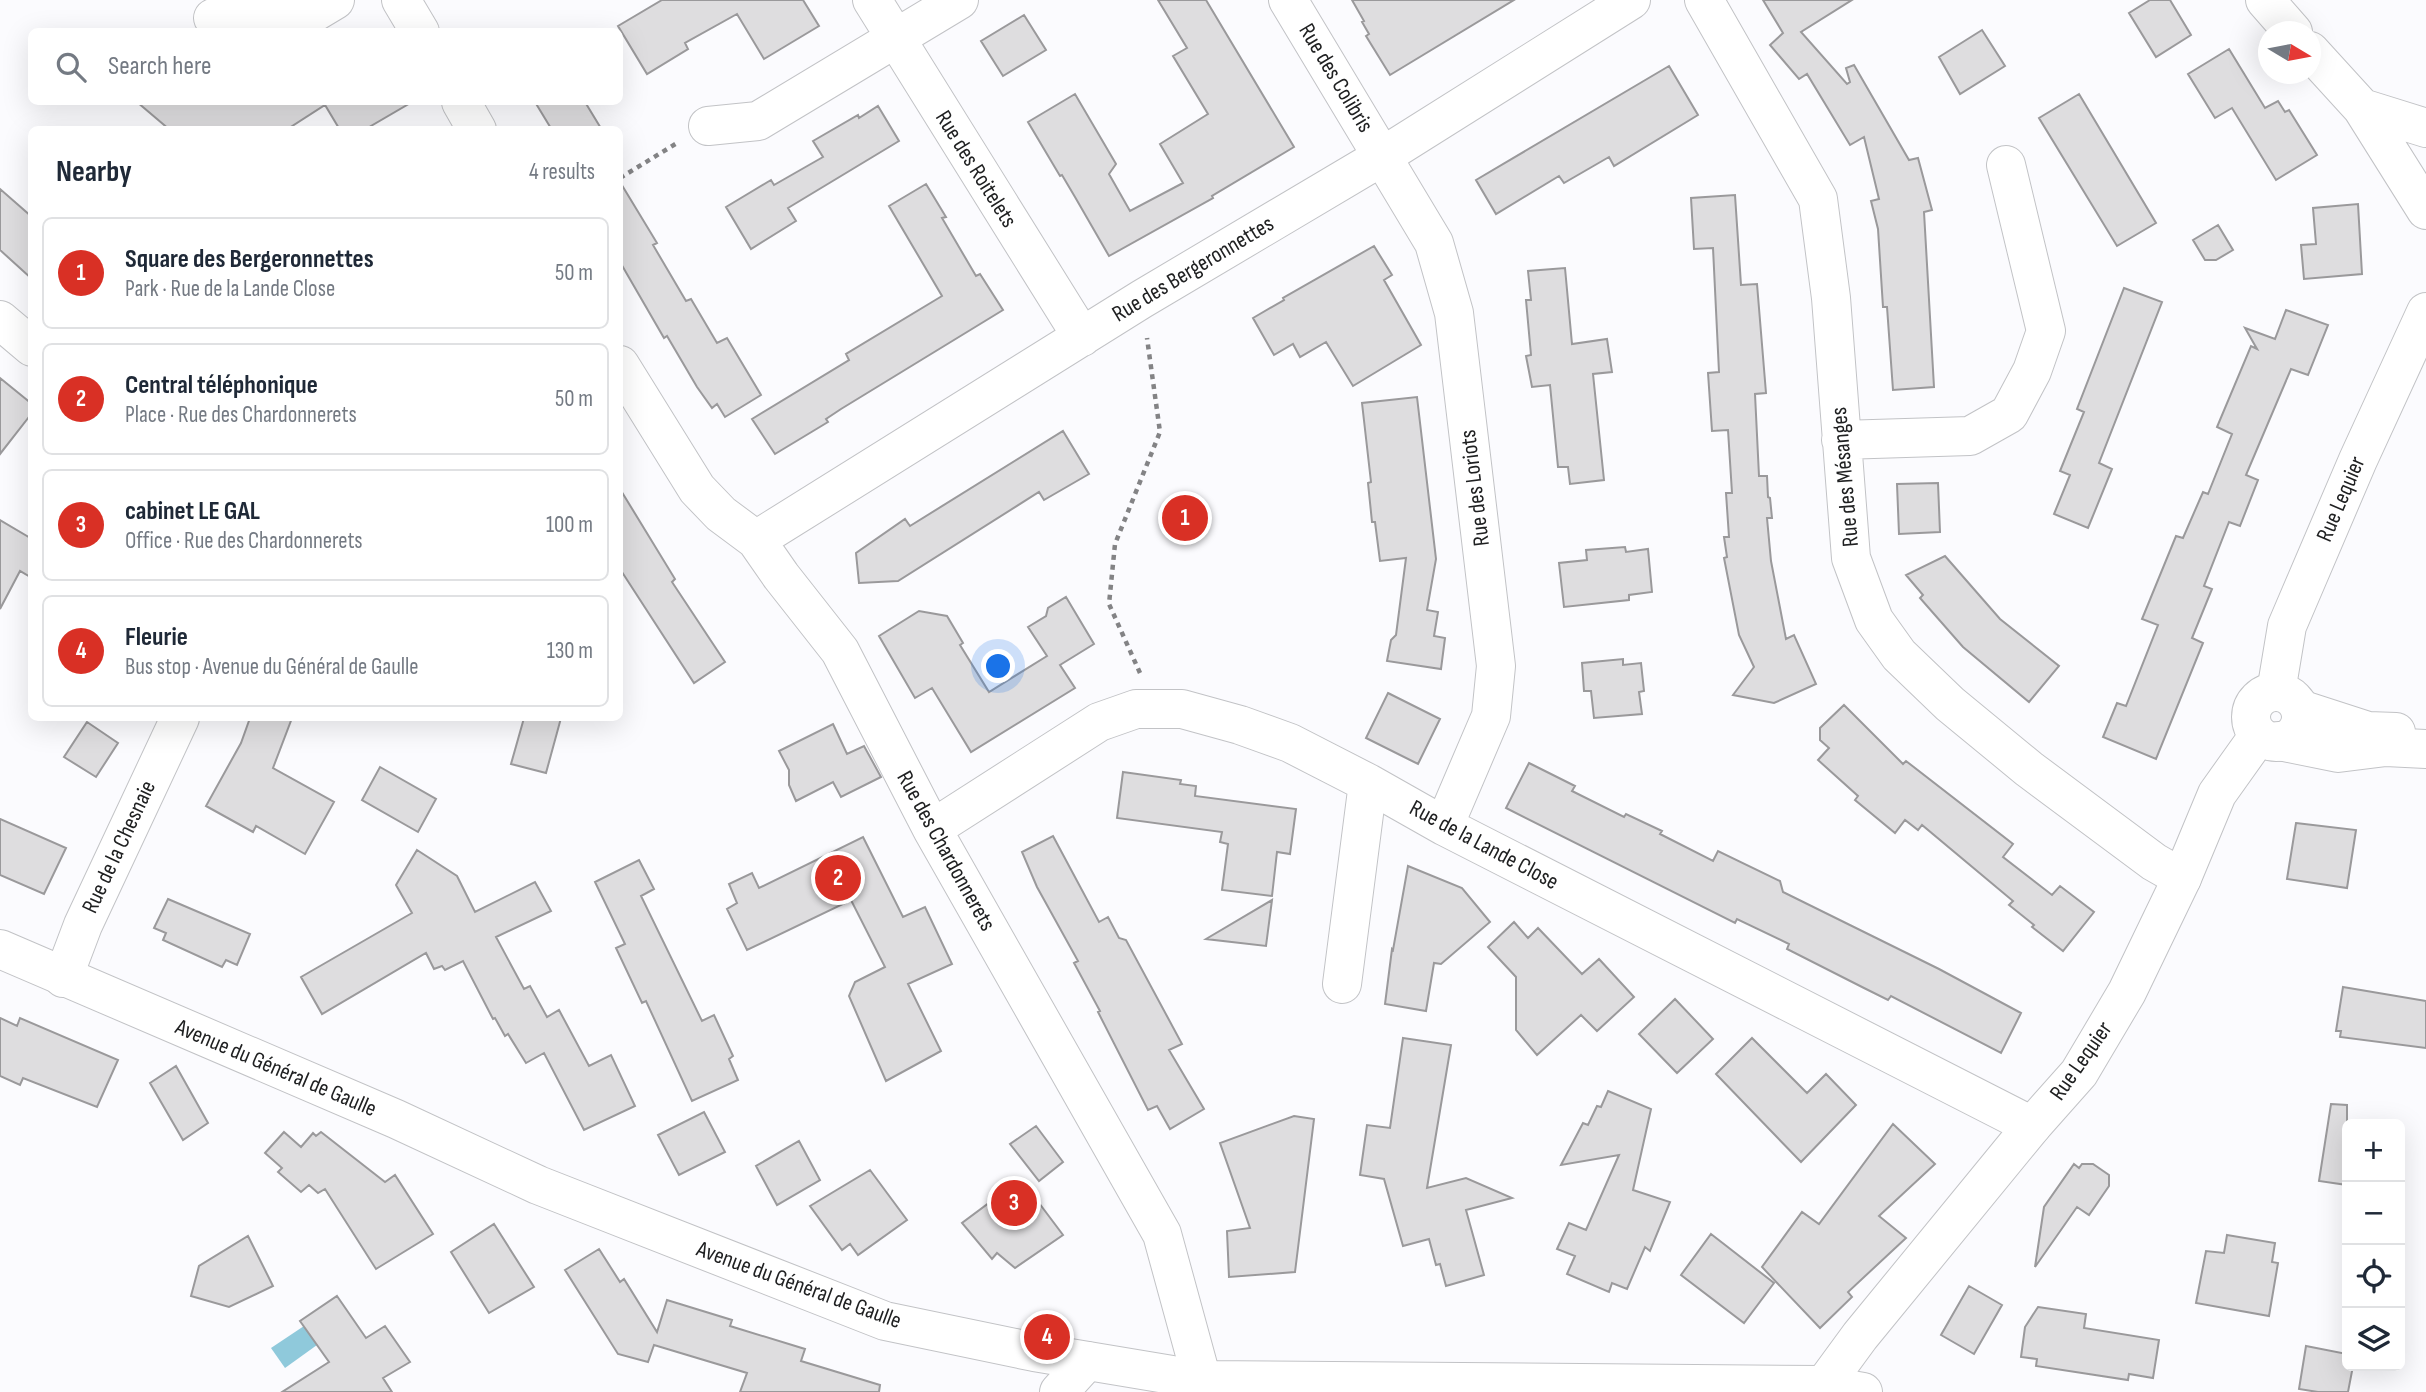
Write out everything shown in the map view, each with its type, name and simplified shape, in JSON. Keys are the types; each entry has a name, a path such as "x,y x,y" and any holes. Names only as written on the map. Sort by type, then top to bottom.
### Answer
{"street":[{"path":"213,18 310,15 335,0"},
{"path":"401,0 418,28"},
{"name":"Rue des Roitelets","path":"872,0 1082,337"},
{"path":"708,126 758,121 959,0"},
{"name":"Rue des Colibris","path":"1288,0 1383,156"},
{"name":"Rue des Bergeronnettes","path":"756,540 1142,299 1383,156 1631,0"},
{"name":"Rue des Mésanges","path":"1704,0 1818,199 1831,298 1851,558 1874,620 1899,655 1950,704 2029,769 2154,862 2182,878"},
{"path":"2265,0 2283,21"},
{"path":"2321,62 2362,108 2426,211"},
{"path":"463,105 475,126"},
{"path":"2362,108 2426,128"},
{"name":"Rue des Loriots","path":"1383,156 1433,243 1454,313 1496,666 1491,716 1444,826"},
{"path":"1842,440 1970,436 2009,414 2032,371 2046,331 2006,165"},
{"name":"Rue Lequier","path":"2288,700 2287,626 2358,460 2426,312"},
{"path":"0,320 28,344"},
{"name":"Rue des Chardonnerets","path":"623,370 697,489 721,514 756,540 780,576 840,650 932,829 1162,1234 1202,1380"},
{"path":"2426,734 2368,731 2288,700 2260,698 2252,712 2254,728 2269,738 2338,753 2386,747 2426,749"},
{"name":"Rue de la Lande Close","path":"932,829 1100,722 1136,709 1182,709 1290,743 1444,826 2032,1126"},
{"name":"Rue de la Chesnaie","path":"63,978 83,925 179,721"},
{"name":"Rue Lequier","path":"1821,1389 1860,1336 2078,1073 2127,992 2182,878 2217,794 2269,738"},
{"path":"1342,984 1368,783"},
{"name":"Avenue du Général de Gaulle","path":"0,950 396,1119 538,1185 885,1321 1087,1361 1202,1380 1821,1389 1863,1392"},
{"path":"1059,1392 1087,1361"}],"path":[{"path":"623,176 708,126"},
{"path":"1142,299 1160,432 1115,544 1109,604 1156,709"}],"water":[{"path":"304,1326 317,1345 285,1368 271,1348"}],"building":[{"path":"662,0 803,0 819,26 764,59 737,14 685,43 688,49 647,74 623,34 623,28 618,26"},
{"path":"1158,0 1206,0 1294,147 1212,196 1213,198 1109,256 1028,122 1075,94 1116,164 1109,174 1130,211 1183,183 1160,144 1208,114 1173,56 1187,48"},
{"path":"1352,0 1514,0 1390,75 1366,36 1369,34 1362,22 1364,21"},
{"path":"1763,0 1852,0 1801,32 1847,84 1850,82 1846,68 1854,65 1909,160 1918,158 1932,210 1924,212 1934,387 1893,390 1887,307 1883,307 1878,229 1871,201 1879,199 1864,137 1850,145 1807,74 1799,79 1770,45 1783,33"},
{"path":"2150,0 2170,0 2191,35 2156,57 2129,13"},
{"path":"1024,15 1046,50 1003,76 981,41"},
{"path":"1982,30 2005,66 1960,94 1939,57"},
{"path":"2229,49 2265,108 2278,101 2285,112 2289,110 2317,155 2276,180 2232,108 2215,118 2188,74"},
{"path":"1669,66 1698,115 1614,166 1609,157 1564,183 1559,176 1496,214 1476,180"},
{"path":"2079,94 2156,223 2117,246 2039,118"},
{"path":"141,105 325,105 292,126 165,126"},
{"path":"325,105 407,105 371,126 338,126"},
{"path":"537,105 587,105 600,126 550,126"},
{"path":"878,106 899,141 788,208 796,221 751,249 726,207 771,180 774,185 823,157 813,141"},
{"path":"926,184 946,217 942,218 976,276 980,274 1003,310 841,409 826,419 828,422 775,454 752,419 849,360 846,354 942,296 889,206"},
{"path":"623,187 657,243 653,245 686,301 691,299 717,343 727,338 761,395 725,417 717,404 712,408 667,336 664,338 623,267"},
{"path":"0,189 28,214 28,275 0,250"},
{"path":"1735,195 1741,285 1757,284 1766,393 1755,394 1759,476 1767,476 1772,518 1767,518 1771,561 1786,639 1794,635 1816,684 1774,703 1733,695 1754,667 1739,635 1724,558 1727,557 1724,537 1729,537 1726,493 1732,493 1728,430 1712,431 1708,373 1719,372 1713,248 1694,249 1691,198"},
{"path":"2358,204 2362,274 2304,279 2301,245 2316,244 2313,208"},
{"path":"2218,225 2233,250 2216,260 2205,260 2193,240"},
{"path":"1374,246 1392,275 1384,280 1421,345 1353,386 1326,342 1300,357 1293,344 1274,355 1253,318"},
{"path":"1565,268 1572,344 1607,339 1612,372 1593,374 1604,480 1570,484 1568,467 1558,467 1550,385 1532,387 1526,356 1531,355 1526,300 1531,300 1528,271"},
{"path":"2124,288 2162,302 2099,463 2112,469 2088,528 2054,514 2070,475 2060,471 2084,412 2077,409"},
{"path":"2286,310 2328,325 2308,375 2291,369 2246,475 2258,480 2240,526 2229,522 2204,586 2212,589 2192,638 2203,643 2156,759 2103,737 2117,703 2126,706 2158,625 2142,619 2176,536 2183,538 2203,492 2208,494 2232,434 2217,427 2251,346 2257,349 2245,328 2275,339"},
{"path":"0,378 28,401 28,418 0,454"},
{"path":"1417,397 1436,559 1427,610 1438,612 1434,636 1445,638 1441,669 1387,661 1391,640 1396,635 1406,558 1380,561 1368,483 1371,482 1362,403"},
{"path":"1063,431 1089,474 1044,500 1039,492 898,581 859,583 856,553 905,519 910,526"},
{"path":"1938,483 1940,532 1899,534 1897,484"},
{"path":"623,494 675,579 672,582 725,662 694,683 623,574"},
{"path":"0,520 28,537 28,576 20,571 0,609"},
{"path":"1625,547 1626,552 1648,549 1652,592 1629,595 1629,600 1564,607 1559,563 1587,560 1586,550"},
{"path":"1945,556 2000,619 2059,666 2029,702 1963,647 1920,598 1923,595 1906,575"},
{"path":"1066,597 1094,644 1060,665 1075,688 971,752 932,688 915,698 879,636 919,611 947,616 963,643 960,645 989,692 1047,656 1028,627 1046,616 1048,608"},
{"path":"1623,659 1623,665 1641,663 1644,691 1639,692 1642,714 1594,718 1591,691 1584,691 1582,663"},
{"path":"1388,693 1440,719 1418,764 1366,738"},
{"path":"1844,705 1903,764 1906,761 2013,844 2003,857 2052,895 2060,886 2094,912 2063,951 2009,905 2013,901 1922,825 1918,830 1905,820 1895,833 1855,800 1858,796 1818,760 1829,748 1820,740 1820,728"},
{"path":"249,721 291,721 273,768 334,802 305,854 256,826 253,832 206,806 241,743"},
{"path":"523,721 560,721 546,773 511,764"},
{"path":"87,722 118,743 96,777 64,757"},
{"path":"833,724 847,754 864,746 881,777 841,797 833,782 796,801 789,785 789,770 779,751"},
{"path":"1529,763 1575,786 1572,791 1624,817 1626,814 1662,831 1660,834 1713,861 1718,851 1780,881 1783,892 2021,1013 2001,1053 1891,996 1888,1000 1787,949 1789,944 1737,919 1735,923 1506,808"},
{"path":"380,767 436,799 418,832 362,800"},
{"path":"1123,772 1181,780 1180,784 1196,786 1195,796 1296,809 1290,854 1277,852 1272,896 1222,890 1228,844 1220,842 1222,832 1117,818"},
{"path":"0,819 66,848 44,894 0,875"},
{"path":"2296,823 2356,830 2347,888 2287,879"},
{"path":"1053,836 1099,922 1108,917 1119,938 1126,940 1182,1044 1169,1050 1204,1109 1170,1129 1157,1106 1148,1110 1074,963 1078,961 1037,887 1022,852"},
{"path":"863,837 903,917 925,907 952,964 908,984 941,1051 886,1081 849,996 855,982 885,967 851,900 747,950 727,909 737,903 729,884 752,873 759,888"},
{"path":"417,850 457,876 475,912 535,882 551,911 496,937 524,989 530,986 547,1017 559,1010 589,1066 611,1055 635,1106 584,1130 544,1053 526,1063 508,1034 505,1036 495,1018 493,1019 463,961 445,970 442,966 434,969 426,953 322,1014 301,977 412,913 396,885"},
{"path":"639,860 654,889 641,896 702,1021 714,1015 733,1056 729,1059 738,1080 692,1101 646,1001 642,1003 616,948 625,944 595,882"},
{"path":"1408,866 1462,888 1490,922 1441,964 1434,963 1426,1011 1385,1004 1392,949"},
{"path":"168,899 250,934 237,965 226,960 222,967 163,940 166,933 154,928"},
{"path":"1272,900 1266,946 1206,939"},
{"path":"1514,922 1528,938 1538,928 1582,974 1599,959 1634,997 1597,1031 1581,1015 1537,1055 1516,1030 1516,977 1488,947"},
{"path":"2343,987 2426,1001 2426,1048 2340,1037 2341,1031 2336,1031"},
{"path":"1675,999 1713,1039 1677,1073 1639,1034"},
{"path":"0,1018 17,1026 20,1018 118,1060 97,1107 23,1078 20,1085 0,1076"},
{"path":"1403,1038 1451,1045 1427,1188 1466,1178 1512,1198 1466,1210 1484,1275 1446,1286 1440,1264 1436,1265 1429,1239 1403,1246 1384,1179 1360,1175 1367,1125 1390,1128"},
{"path":"1752,1038 1807,1093 1826,1074 1856,1105 1801,1162 1716,1074"},
{"path":"176,1066 208,1123 183,1140 150,1083"},
{"path":"1608,1091 1651,1109 1633,1190 1670,1202 1650,1251 1645,1247 1627,1289 1612,1283 1609,1292 1567,1274 1575,1256 1557,1249 1569,1223 1586,1230 1619,1155 1561,1165 1583,1123 1588,1125"},
{"path":"2331,1104 2347,1105 2347,1119 2342,1119 2342,1184 2319,1181"},
{"path":"704,1112 725,1152 679,1175 658,1135"},
{"path":"1294,1116 1314,1119 1295,1272 1229,1277 1227,1231 1250,1228 1220,1143"},
{"path":"1893,1124 1935,1164 1879,1216 1906,1238 1848,1292 1852,1297 1820,1328 1762,1267 1802,1212 1819,1224"},
{"path":"1036,1126 1063,1162 1039,1181 1010,1144"},
{"path":"284,1132 301,1147 313,1133 316,1136 321,1132 385,1182 395,1175 433,1234 376,1269 325,1189 318,1193 309,1185 301,1192 278,1172 282,1168 265,1153"},
{"path":"799,1141 820,1180 777,1205 756,1166"},
{"path":"2074,1164 2079,1168 2082,1164 2093,1164 2109,1175 2109,1186 2089,1215 2077,1207 2035,1267 2044,1207"},
{"path":"870,1170 907,1220 858,1255 850,1244 842,1250 810,1206"},
{"path":"1021,1179 1063,1235 1015,1268 997,1253 992,1259 962,1223"},
{"path":"494,1224 534,1287 489,1313 451,1252"},
{"path":"1711,1234 1774,1283 1744,1323 1681,1275"},
{"path":"2227,1235 2275,1243 2272,1262 2278,1263 2269,1316 2196,1303 2206,1251 2224,1253"},
{"path":"248,1236 273,1286 229,1307 191,1296 199,1266"},
{"path":"599,1249 620,1282 624,1279 657,1332 667,1300 732,1320 730,1326 805,1349 801,1361 880,1385 879,1392 740,1392 747,1373 654,1345 648,1362 618,1354 565,1270"},
{"path":"1969,1286 2002,1305 1974,1354 1941,1335"},
{"path":"337,1296 366,1338 385,1326 410,1362 383,1378 392,1392 282,1392 329,1362 300,1321"},
{"path":"2038,1307 2086,1314 2084,1328 2159,1340 2153,1378 2129,1374 2128,1380 2036,1366 2037,1359 2021,1357 2025,1327"},
{"path":"2306,1346 2342,1353 2342,1371 2352,1371 2348,1392 2299,1389"}],"place":[{"name":"Square des Bergeronnettes","path":"1185,518"},
{"name":"Central téléphonique","path":"838,878"},
{"name":"cabinet LE GAL","path":"1014,1203"},
{"name":"Fleurie","path":"1047,1337"}]}
